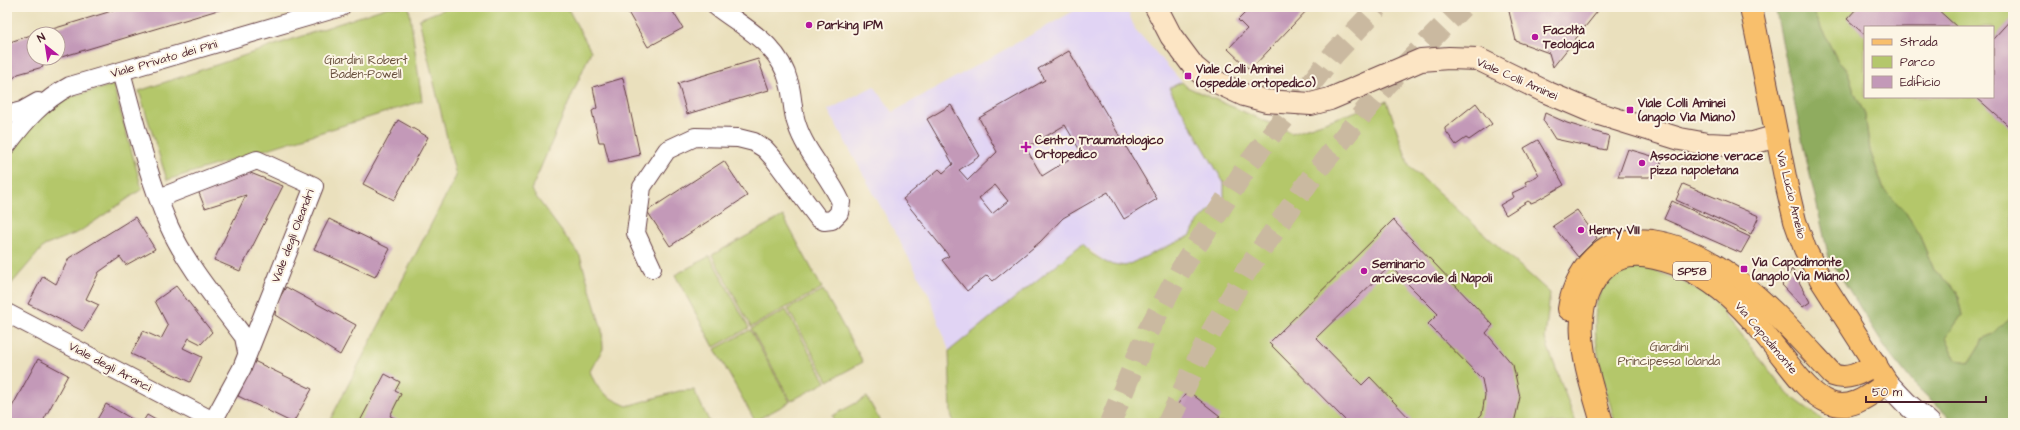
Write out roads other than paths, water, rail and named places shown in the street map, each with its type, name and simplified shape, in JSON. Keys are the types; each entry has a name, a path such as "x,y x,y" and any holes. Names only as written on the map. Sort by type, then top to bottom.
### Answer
{"main road":[{"name":"Viale Colli Aminei","path":"1156,7 1171,36 1194,67 1206,77 1244,95 1266,102 1311,104 1330,99 1421,60 1449,58 1478,59 1546,92 1593,112 1680,139 1707,144 1729,145 1753,143 1777,136"},
{"name":"Via Lucio Amelio","path":"1751,7 1795,221 1805,249 1821,280 1887,383"},
{"name":"Via Capodimonte","path":"1586,423 1567,331 1570,303 1573,290 1586,266 1596,255 1618,242 1646,240 1669,245 1698,256 1734,278 1765,304 1833,375 1844,377 1856,375 1876,364"},
{"name":"Via Capodimonte","path":"1602,423 1585,354 1582,336 1582,314 1587,294 1604,268 1614,261 1627,256 1641,256 1667,261 1713,283 1743,309 1794,372 1814,392 1828,402 1845,405 1856,403 1887,383"}],"street":[{"name":"Viale Privato dei Pini","path":"7,145 26,120 54,94 70,86 341,7"},
{"path":"652,268 636,233 642,187 667,150 695,137 738,138 754,142 765,149 818,218 824,221 832,220 838,213 841,202 804,142 797,125 786,71 778,56 760,36 747,29 717,7"},
{"path":"121,72 140,138 169,226 187,259 244,337 247,352"},
{"path":"7,115 22,110 54,94"},
{"name":"Viale degli Oleandri","path":"159,198 257,160 314,186 247,352 242,368 213,422"},
{"name":"Viale degli Aranci","path":"7,313 213,422"},
{"path":"1887,383 1906,403 1929,423"}],"tunnel":[{"path":"1110,423 1148,331 1182,268 1250,162 1334,54 1378,7"},
{"path":"1168,423 1207,340 1245,273 1314,174 1387,84 1462,7"}],"place":[{"name":"Parking IPM","path":"809,25"},
{"name":"Facoltà Teologica","path":"1535,37"},
{"name":"Viale Colli Aminei (ospedale ortopedico)","path":"1188,76"},
{"name":"Viale Colli Aminei (angolo Via Miano)","path":"1630,110"},
{"name":"Centro Traumatologico Ortopedico","path":"1026,147"},
{"name":"Associazione verace pizza napoletana","path":"1642,163"},
{"name":"Henry VIII","path":"1581,230"},
{"name":"Via Capodimonte (angolo Via Miano)","path":"1744,269"},
{"name":"Seminario arcivescovile di Napoli","path":"1364,271"}],"park label":[{"name":"Giardini Robert Baden-Powell","path":"366,67"},
{"name":"Giardini Principessa Iolanda","path":"1669,354"}]}
